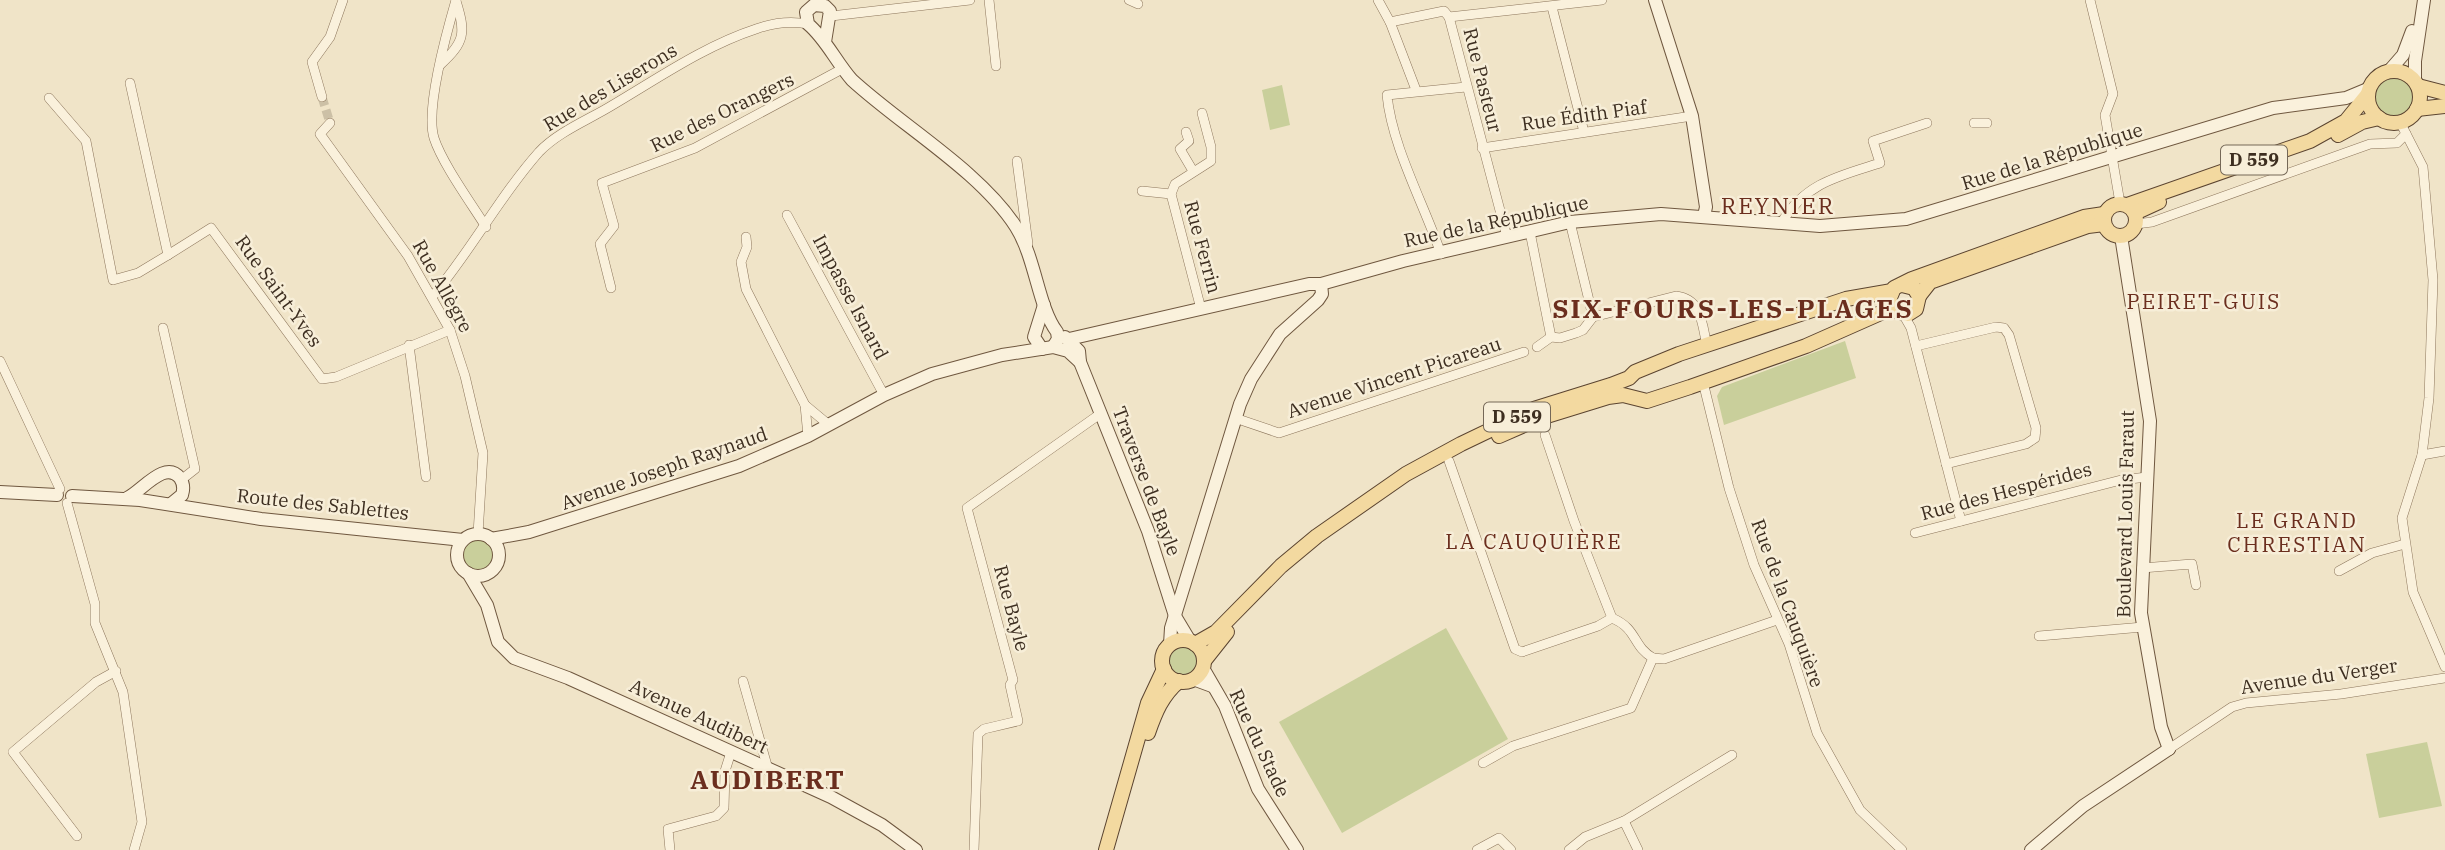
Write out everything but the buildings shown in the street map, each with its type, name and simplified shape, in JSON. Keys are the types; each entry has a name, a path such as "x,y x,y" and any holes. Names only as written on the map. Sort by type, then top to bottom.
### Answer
{"main road":[{"path":"1656,0 1692,116 1706,207 1704,216"},
{"path":"2389,71 2409,43 2417,0"},
{"path":"2424,0 2415,61 2416,84 2420,94 2417,109 2403,128 2379,118 2370,107 2369,91 2381,74 2389,71 2404,73 2416,84 2445,93"},
{"path":"814,14 825,42 842,69 878,104 988,192 1008,214 1029,249 1055,339"},
{"name":"Rue de la République","path":"1321,284 1403,261 1570,222 1636,215 1704,216 1853,225 1906,219 2273,108 2346,98 2369,91"},
{"name":"D 559","path":"2129,211 2309,141 2346,121 2369,91"},
{"path":"2417,109 2445,106"},
{"name":"D 559","path":"2129,211 2295,154 2362,122 2379,118"},
{"path":"1919,296 1911,286 1897,288 1889,300 1902,312 1918,304 1919,296 1930,282 2088,226 2104,219 2112,205 2129,211 2132,231 2121,236 2109,232 2104,219"},
{"name":"D 559","path":"1192,642 1216,632 1281,566 1317,536 1406,474 1534,409 1629,378 1635,372 1846,299 1897,288 1928,271 2084,217 2104,219"},
{"name":"Boulevard Louis Faraut","path":"2121,236 2150,421 2142,568 2143,627 2161,727 2169,749"},
{"name":"Avenue Joseph Raynaud","path":"491,539 529,533 681,486 808,436 884,395 932,374 1055,339 1309,284 1321,284"},
{"path":"1175,616 1235,418 1251,379 1280,334 1318,300 1322,294 1321,284"},
{"path":"1035,333 1044,299"},
{"name":"D 559","path":"1116,850 1156,710 1167,692 1195,672 1269,587 1322,541 1400,488 1449,461 1540,418 1608,397 1630,396 1647,401 1902,312"},
{"path":"1035,333 1043,325 1055,339"},
{"path":"1035,333 1055,339"},
{"name":"Avenue Joseph Raynaud","path":"1002,355 1035,333"},
{"name":"Traverse de Bayle","path":"1055,339 1080,362 1148,531 1175,616 1192,642"},
{"path":"1629,378 1630,396"},
{"path":"0,492 127,499 171,505 179,499 182,485 165,472 158,474 150,484 127,499"},
{"path":"150,484 151,495 158,503"},
{"name":"Route des Sablettes","path":"182,485 206,509"},
{"name":"Route des Sablettes","path":"171,505 261,519 463,540"},
{"name":"Avenue Joseph Raynaud","path":"498,558 529,533"},
{"path":"436,538 457,556 468,573 480,575 490,571 498,558 491,539 478,534 463,540 457,556"},
{"name":"Avenue Audibert","path":"487,605 490,571"},
{"name":"Avenue Audibert","path":"468,573 487,605 498,642 514,658 568,678 768,769 872,819 916,850"},
{"name":"Traverse de Bayle","path":"1170,644 1175,616"},
{"path":"1106,850 1148,703 1164,669 1162,657 1170,644 1192,642 1202,652 1195,672 1164,669"},
{"name":"Rue du Stade","path":"1195,672 1212,686 1225,706 1258,789 1297,850"},
{"name":"Avenue du Verger","path":"2032,850 2083,806 2169,749"},
{"name":"Avenue du Verger","path":"2041,850 2169,749"}],"street":[{"path":"322,97 312,62 330,37 343,0"},
{"path":"456,0 440,65 434,103 434,137 486,227"},
{"path":"440,65 461,42 463,24 456,0"},
{"path":"814,14 970,0"},
{"path":"989,0 996,66"},
{"path":"1378,0 1390,22 1416,90"},
{"path":"1449,17 1602,0"},
{"path":"2090,0 2113,94 2105,116 2111,159 2129,211 2152,222 2370,144 2397,143 2403,128"},
{"path":"1552,7 1584,132"},
{"name":"Rue Pasteur","path":"1390,22 1444,11 1449,17 1507,237"},
{"name":"Rue des Liserons","path":"432,297 459,266 542,149 562,134 682,63 753,29 791,22 814,14"},
{"name":"Rue des Orangers","path":"611,288 600,244 614,226 602,183 695,148 842,69"},
{"path":"48,98 86,141 113,280 138,273 168,255 131,83"},
{"path":"1441,254 1389,114 1387,95 1466,87"},
{"name":"Rue Ferrin","path":"1201,309 1171,194 1175,184 1211,161 1211,147 1202,113"},
{"name":"Rue Édith Piaf","path":"1482,148 1692,116"},
{"path":"1974,122 1987,123"},
{"name":"Rue Allègre","path":"330,123 320,134 376,209 450,330 484,453 478,534"},
{"path":"1782,222 1798,198 1819,183 1880,163 1873,141 1927,123"},
{"path":"2403,128 2417,150 2423,167 2434,280 2429,398 2422,455 2403,507 2405,544 2413,592 2445,667"},
{"name":"Rue Ferrin","path":"1185,132 1189,141 1181,149 1193,171"},
{"path":"1017,161 1029,249"},
{"name":"Rue Ferrin","path":"1142,191 1171,194"},
{"name":"Impasse Isnard","path":"787,215 884,395"},
{"path":"1570,222 1593,317"},
{"name":"Rue Saint-Yves","path":"168,255 211,228 323,379 336,377 450,330"},
{"path":"1530,232 1551,337"},
{"path":"746,237 747,247 741,262 747,289 805,405 808,436"},
{"path":"2434,280 2445,280"},
{"path":"1540,346 1551,337 1560,338 1583,330 1593,317 1676,296 1688,298 1698,308 1707,346"},
{"path":"1902,312 1911,328 1961,521"},
{"path":"1916,346 1996,327 2004,328 2009,335 2036,428 2035,438 2026,444 1946,464"},
{"path":"163,328 186,420 194,469 182,485"},
{"path":"409,345 426,477"},
{"name":"Avenue Vincent Picareau","path":"1235,418 1279,433 1524,352"},
{"path":"0,362 64,496 95,604 95,623 123,691 142,822 134,850"},
{"name":"Rue de la Cauquière","path":"1703,382 1728,488 1754,565 1794,658 1809,711 1832,763 1860,810 1902,850"},
{"path":"805,405 829,425"},
{"name":"Rue Bayle","path":"974,850 978,734 984,729 1018,721 1010,685 1013,680 967,508 1100,414"},
{"path":"1545,435 1574,521 1612,618 1629,626 1644,653 1653,658 1664,659 1777,620"},
{"path":"2422,455 2445,451"},
{"path":"1449,461 1515,649 1522,652 1598,626 1612,618"},
{"name":"Rue des Hespérides","path":"1915,533 2121,480 2147,477"},
{"path":"2339,570 2372,553 2405,544"},
{"path":"2142,568 2192,565 2196,584"},
{"path":"2039,636 2143,627"},
{"path":"1483,763 1513,746 1631,708 1653,658"},
{"path":"77,836 13,752 96,682 116,671"},
{"name":"Avenue du Verger","path":"2169,749 2232,708 2246,703 2342,694 2445,678"},
{"path":"743,681 768,769"},
{"path":"670,850 668,829 674,824 716,816 724,808 725,771 730,752"},
{"path":"1569,850 1585,837 1624,821 1732,755"},
{"path":"1624,821 1638,850"},
{"path":"1477,850 1499,838 1511,850"}],"green space":[{"path":"2394,71 2404,73 2412,79 2418,87 2418,107 2412,115 2404,121 2394,123 2384,121 2376,115 2370,107 2368,97 2370,87 2376,79 2384,73"},
{"path":"1282,85 1290,125 1270,130 1262,90"},
{"path":"1845,341 1856,378 1724,425 1717,396 1722,387"},
{"path":"478,535 486,536 492,541 497,547 497,563 492,569 486,574 478,575 470,574 464,569 459,563 458,555 459,547 464,541 470,536"},
{"path":"1446,628 1508,739 1342,833 1279,722"},
{"path":"1183,641 1191,642 1197,647 1202,653 1202,669 1197,675 1191,680 1183,681 1175,680 1169,675 1164,669 1163,661 1164,653 1169,647 1175,642"},
{"path":"2427,742 2442,806 2379,818 2366,754"}],"tunnel":[{"path":"322,97 330,123"}],"district":[{"name":"REYNIER","path":"1778,206"},
{"name":"PEIRET-GUIS","path":"2204,302"},
{"name":"SIX-FOURS-LES-PLAGES","path":"1733,309"},
{"name":"LE GRAND CHRESTIAN","path":"2297,533"},
{"name":"LA CAUQUIÈRE","path":"1534,542"},
{"name":"AUDIBERT","path":"768,780"}]}
